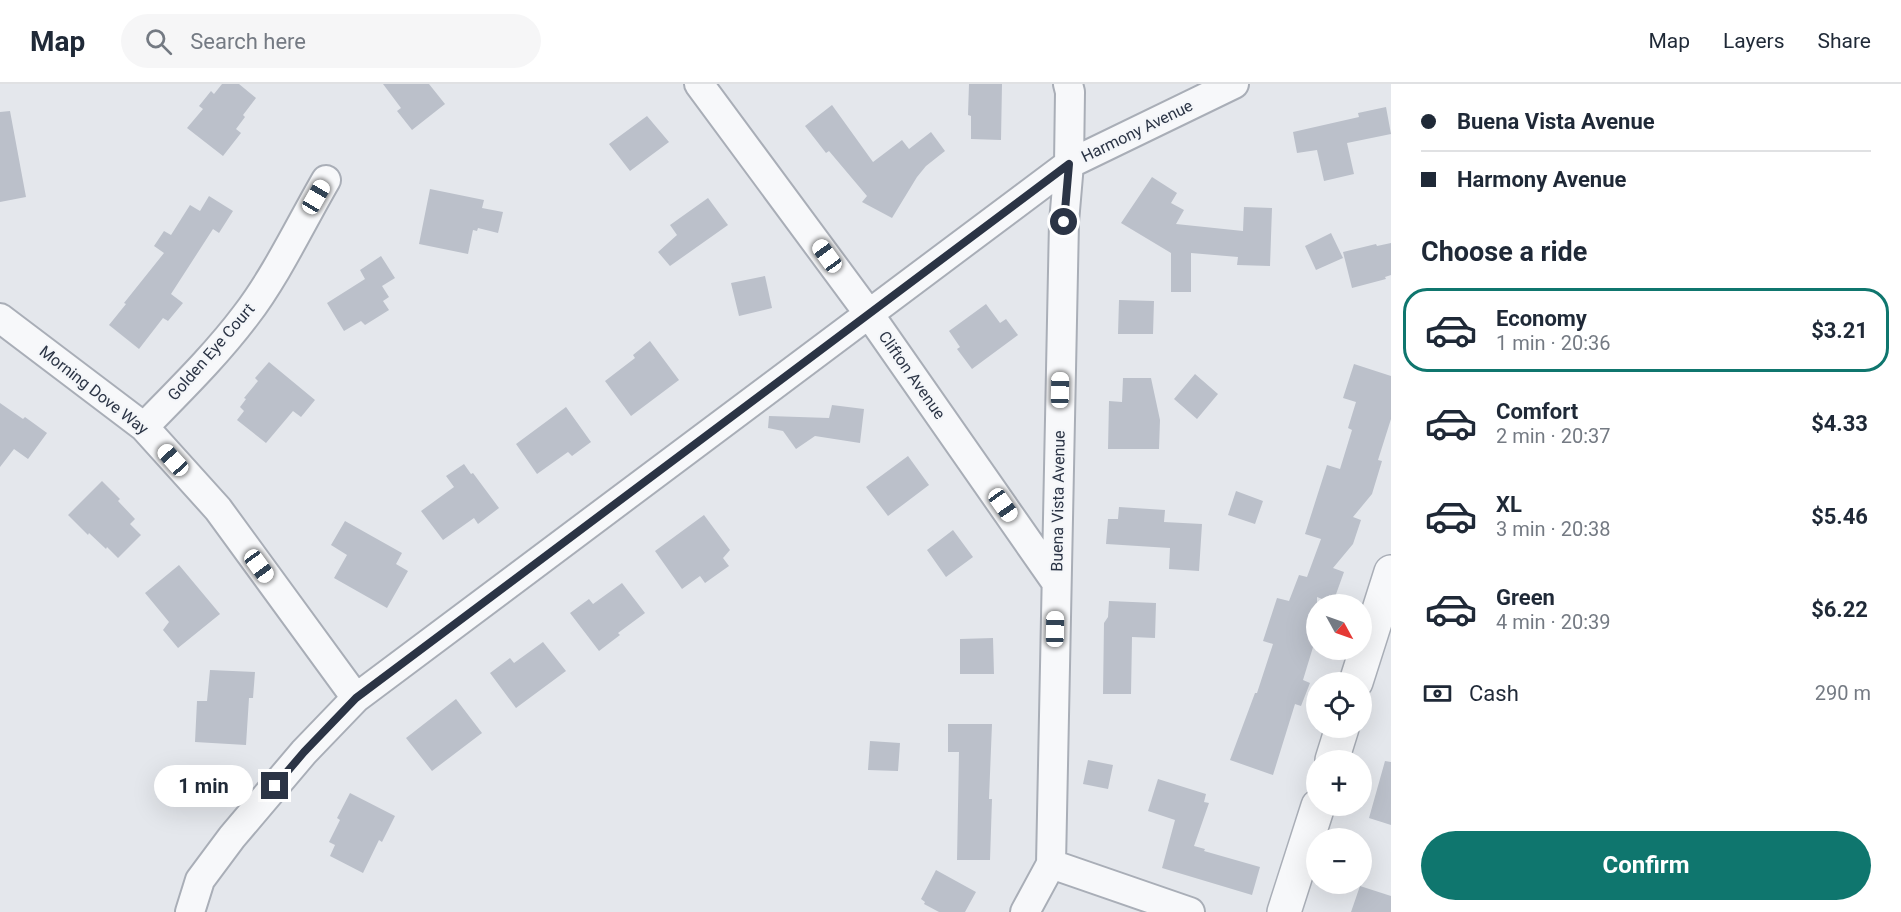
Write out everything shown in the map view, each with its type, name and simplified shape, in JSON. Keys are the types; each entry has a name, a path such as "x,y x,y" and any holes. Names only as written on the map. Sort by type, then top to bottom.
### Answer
{"street":[{"name":"Clifton Avenue","path":"699,84 869,314 1056,582"},
{"name":"Buena Vista Avenue","path":"1025,912 1051,864 1064,222 1069,164 1070,92 1068,84"},
{"name":"Harmony Avenue","path":"190,912 200,880 232,837 304,752 356,698 1069,164 1233,84"},
{"name":"Golden Eye Court","path":"144,427 199,370 247,314 326,180"},
{"name":"Morning Dove Way","path":"0,318 144,427 218,509 356,698"},
{"path":"1359,672 1391,572"},
{"path":"1284,912 1315,816"},
{"path":"1051,864 1190,912"}],"building":[{"path":"222,84 239,84 256,98 236,129 241,133 223,156 187,128 203,109 199,106 211,91 214,94"},
{"path":"383,84 429,84 445,104 412,130 397,111 401,108"},
{"path":"969,84 1002,84 1001,140 971,139 971,116 968,115"},
{"path":"832,105 873,162 902,140 909,149 931,132 945,151 926,166 917,177 892,218 862,202 867,196 829,151 826,153 805,126"},
{"path":"1386,107 1391,134 1347,143 1354,174 1324,181 1317,150 1297,153 1293,132 1359,117 1358,113"},
{"path":"10,111 26,197 0,202 0,112"},
{"path":"647,116 669,142 630,171 609,144"},
{"path":"1152,177 1177,193 1171,203 1184,210 1176,224 1243,231 1244,207 1272,208 1270,266 1237,265 1238,257 1191,253 1191,292 1171,292 1171,253 1121,223"},
{"path":"430,189 484,200 482,208 503,212 498,233 478,228 477,231 473,230 468,254 419,244"},
{"path":"209,196 233,211 219,233 213,229 171,294 183,303 168,321 163,318 139,349 109,325 164,253 154,246 164,231 171,235 190,205 200,211"},
{"path":"708,198 728,225 670,266 658,252 677,235 670,225"},
{"path":"1331,233 1343,258 1316,270 1305,246"},
{"path":"1391,243 1391,275 1385,277 1386,279 1352,288 1343,252"},
{"path":"381,256 395,278 382,286 389,297 383,301 389,310 365,325 361,321 344,331 327,303 365,279 360,270"},
{"path":"765,276 772,308 739,316 731,283"},
{"path":"1119,300 1154,301 1153,334 1118,334"},
{"path":"986,304 1000,323 1006,319 1018,335 972,369 957,349 960,347 949,331"},
{"path":"650,341 679,380 631,416 605,381 635,358 633,355"},
{"path":"269,362 315,400 301,417 293,411 266,443 237,420 244,411 240,407 246,399 244,398 258,381 255,378"},
{"path":"1354,364 1391,376 1391,419 1378,460 1382,461 1372,494 1353,517 1361,520 1353,544 1333,568 1344,572 1336,594 1306,594 1306,660 1309,660 1303,680 1306,681 1306,693 1301,706 1295,704 1273,775 1230,760 1255,693 1257,693 1273,644 1263,641 1277,598 1289,601 1299,575 1307,577 1321,539 1305,534 1327,465 1340,469 1352,430 1348,428 1356,402 1343,398"},
{"path":"1195,374 1218,394 1197,419 1174,399"},
{"path":"1123,378 1151,378 1160,420 1159,449 1108,449 1109,401 1122,402"},
{"path":"0,403 47,433 28,459 14,449 0,467"},
{"path":"832,405 864,409 860,443 815,436 796,449 783,431 768,428 769,416 829,418"},
{"path":"566,407 591,442 572,456 568,452 537,474 516,444"},
{"path":"908,456 929,485 888,516 866,487"},
{"path":"464,464 499,508 478,524 474,518 443,540 421,511 454,487 446,476"},
{"path":"102,481 135,519 130,524 141,535 118,558 89,533 88,535 68,515"},
{"path":"1236,491 1263,501 1255,524 1228,515"},
{"path":"1119,507 1165,510 1164,522 1202,524 1199,571 1169,569 1170,548 1106,544 1108,519 1118,519"},
{"path":"704,515 730,550 723,558 729,566 705,583 700,576 682,589 655,551"},
{"path":"345,521 402,553 396,564 408,571 387,608 334,578 347,555 331,545"},
{"path":"953,530 973,557 946,577 927,550"},
{"path":"179,565 220,614 178,648 163,630 169,622 145,593"},
{"path":"622,583 645,613 599,651 570,613 589,599 593,604"},
{"path":"1109,601 1156,603 1155,638 1132,637 1131,694 1103,694 1104,623 1108,617"},
{"path":"993,638 994,674 960,674 960,639"},
{"path":"543,642 566,671 516,708 490,673 510,658 514,663"},
{"path":"210,670 255,672 253,698 249,698 246,745 195,742 197,701 207,701"},
{"path":"456,699 482,733 432,771 406,738"},
{"path":"948,724 992,724 989,799 992,799 990,860 957,860 959,752 948,752"},
{"path":"870,741 900,743 898,771 868,770"},
{"path":"1088,760 1113,765 1108,789 1083,784"},
{"path":"1385,761 1391,762 1391,825 1369,818 1372,816 1372,807"},
{"path":"1158,779 1206,794 1204,802 1209,803 1194,846 1260,867 1252,895 1162,868 1175,820 1148,811"},
{"path":"350,793 395,816 382,842 379,840 363,873 330,856 335,845 329,842 340,820 337,818"},
{"path":"936,870 976,892 965,912 939,912 924,904 925,902 921,899"},
{"path":"1372,890 1391,896 1391,912 1351,912 1357,894 1372,894"}],"route":[{"path":"275,786 356,698 1069,164 1064,222"}]}
